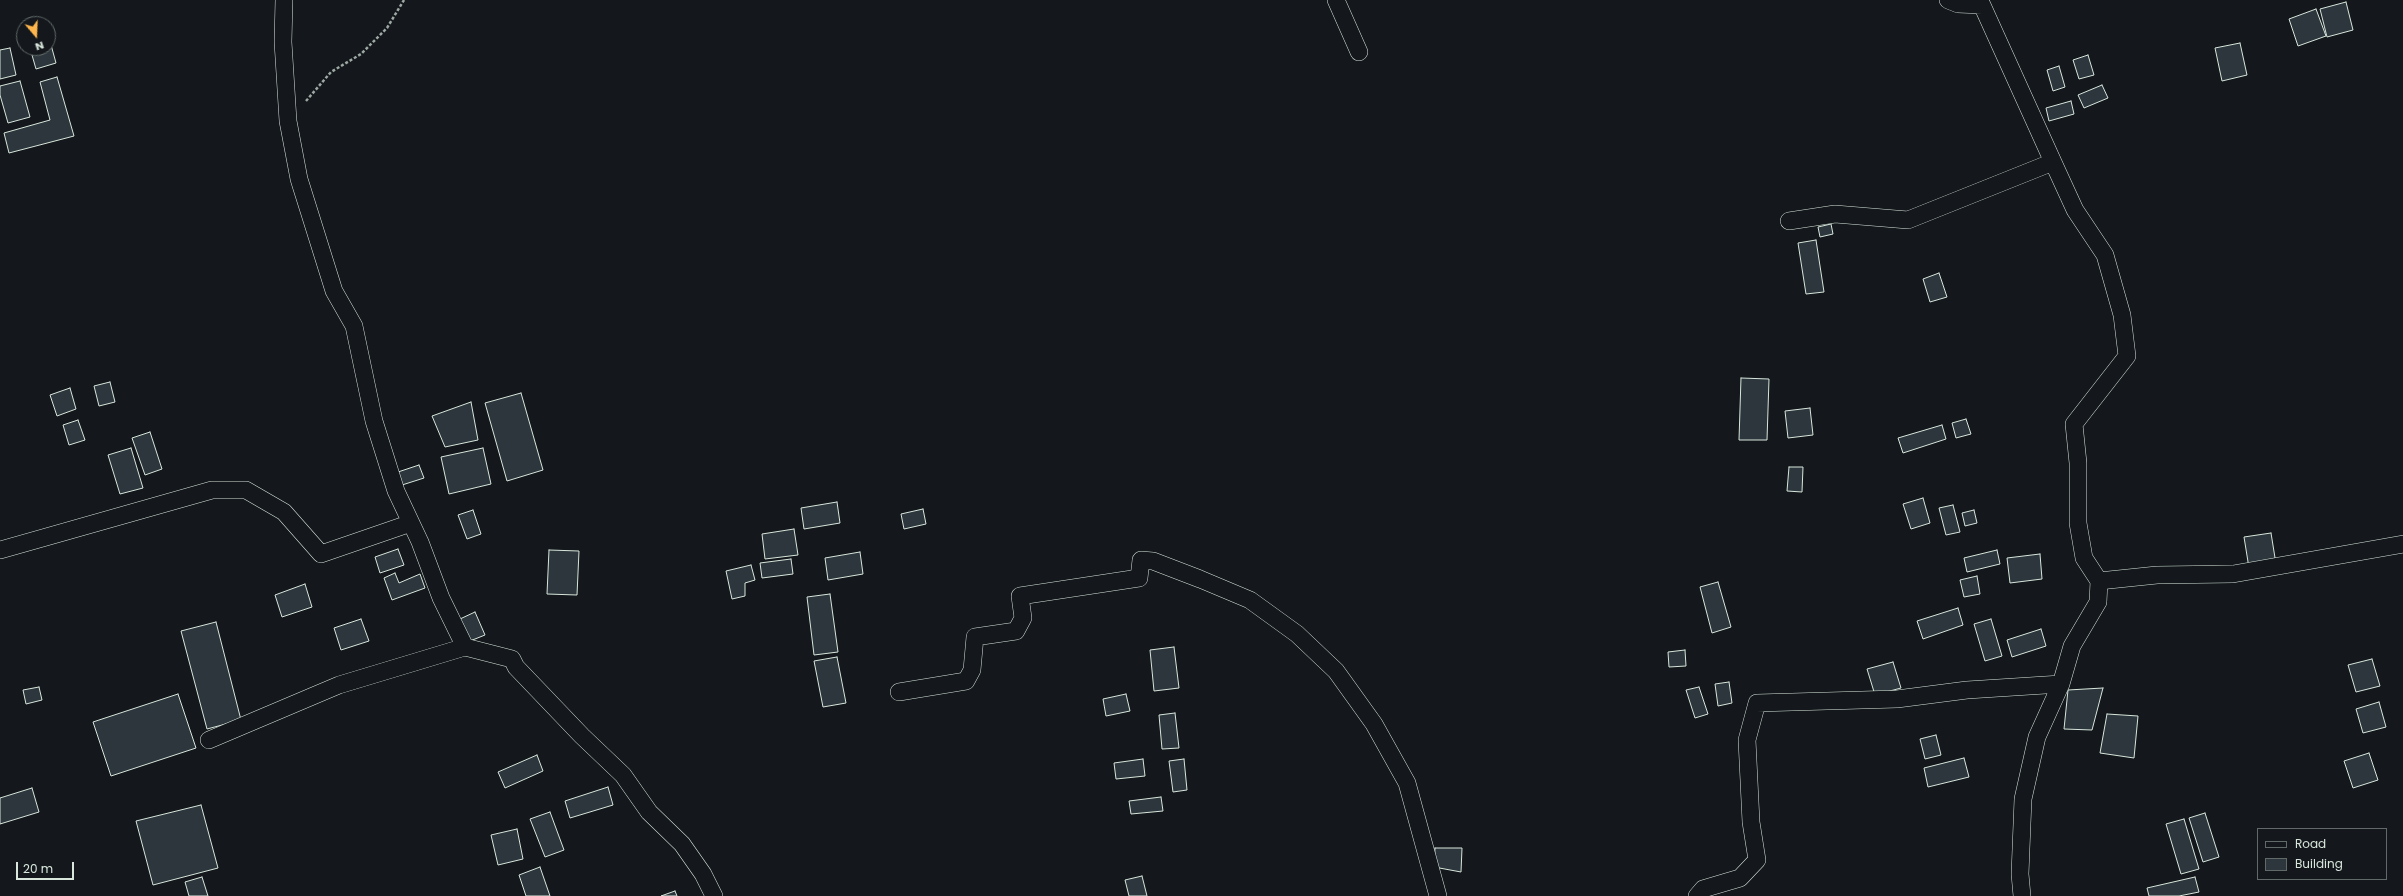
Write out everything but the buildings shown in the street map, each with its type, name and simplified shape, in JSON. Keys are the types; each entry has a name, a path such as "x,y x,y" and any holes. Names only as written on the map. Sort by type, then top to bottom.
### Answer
{"street":[{"path":"284,0 283,42 288,121 299,179 334,291 354,326 374,421 396,491 411,523 441,598 465,647"},
{"path":"1336,0 1359,52"},
{"path":"1948,0 1958,4 1982,5 2075,210 2105,256 2122,315 2126,356 2074,424 2078,463 2078,523 2084,558 2099,581 2098,602 2072,646 2061,684 2037,737 2023,799 2020,874 2022,896"},
{"path":"1789,221 1835,214 1908,220 2053,162"},
{"path":"0,550 212,490 246,490 284,512 321,554 411,523"},
{"path":"2099,581 2157,575 2233,574 2403,544"},
{"path":"899,692 966,681 972,670 975,637 1016,631 1023,618 1020,596 1139,578 1141,560 1153,561 1250,600 1297,634 1336,671 1374,724 1407,783 1438,896"},
{"path":"209,740 338,685 465,647 512,659 516,667 557,710 623,775 649,812 682,844 703,874 714,896"},
{"path":"1697,896 1703,889 1740,878 1757,860 1751,822 1747,740 1757,703 1897,699 1967,690 2061,684"}],"path":[{"path":"288,121 331,72 361,54 387,28 404,0"}]}
